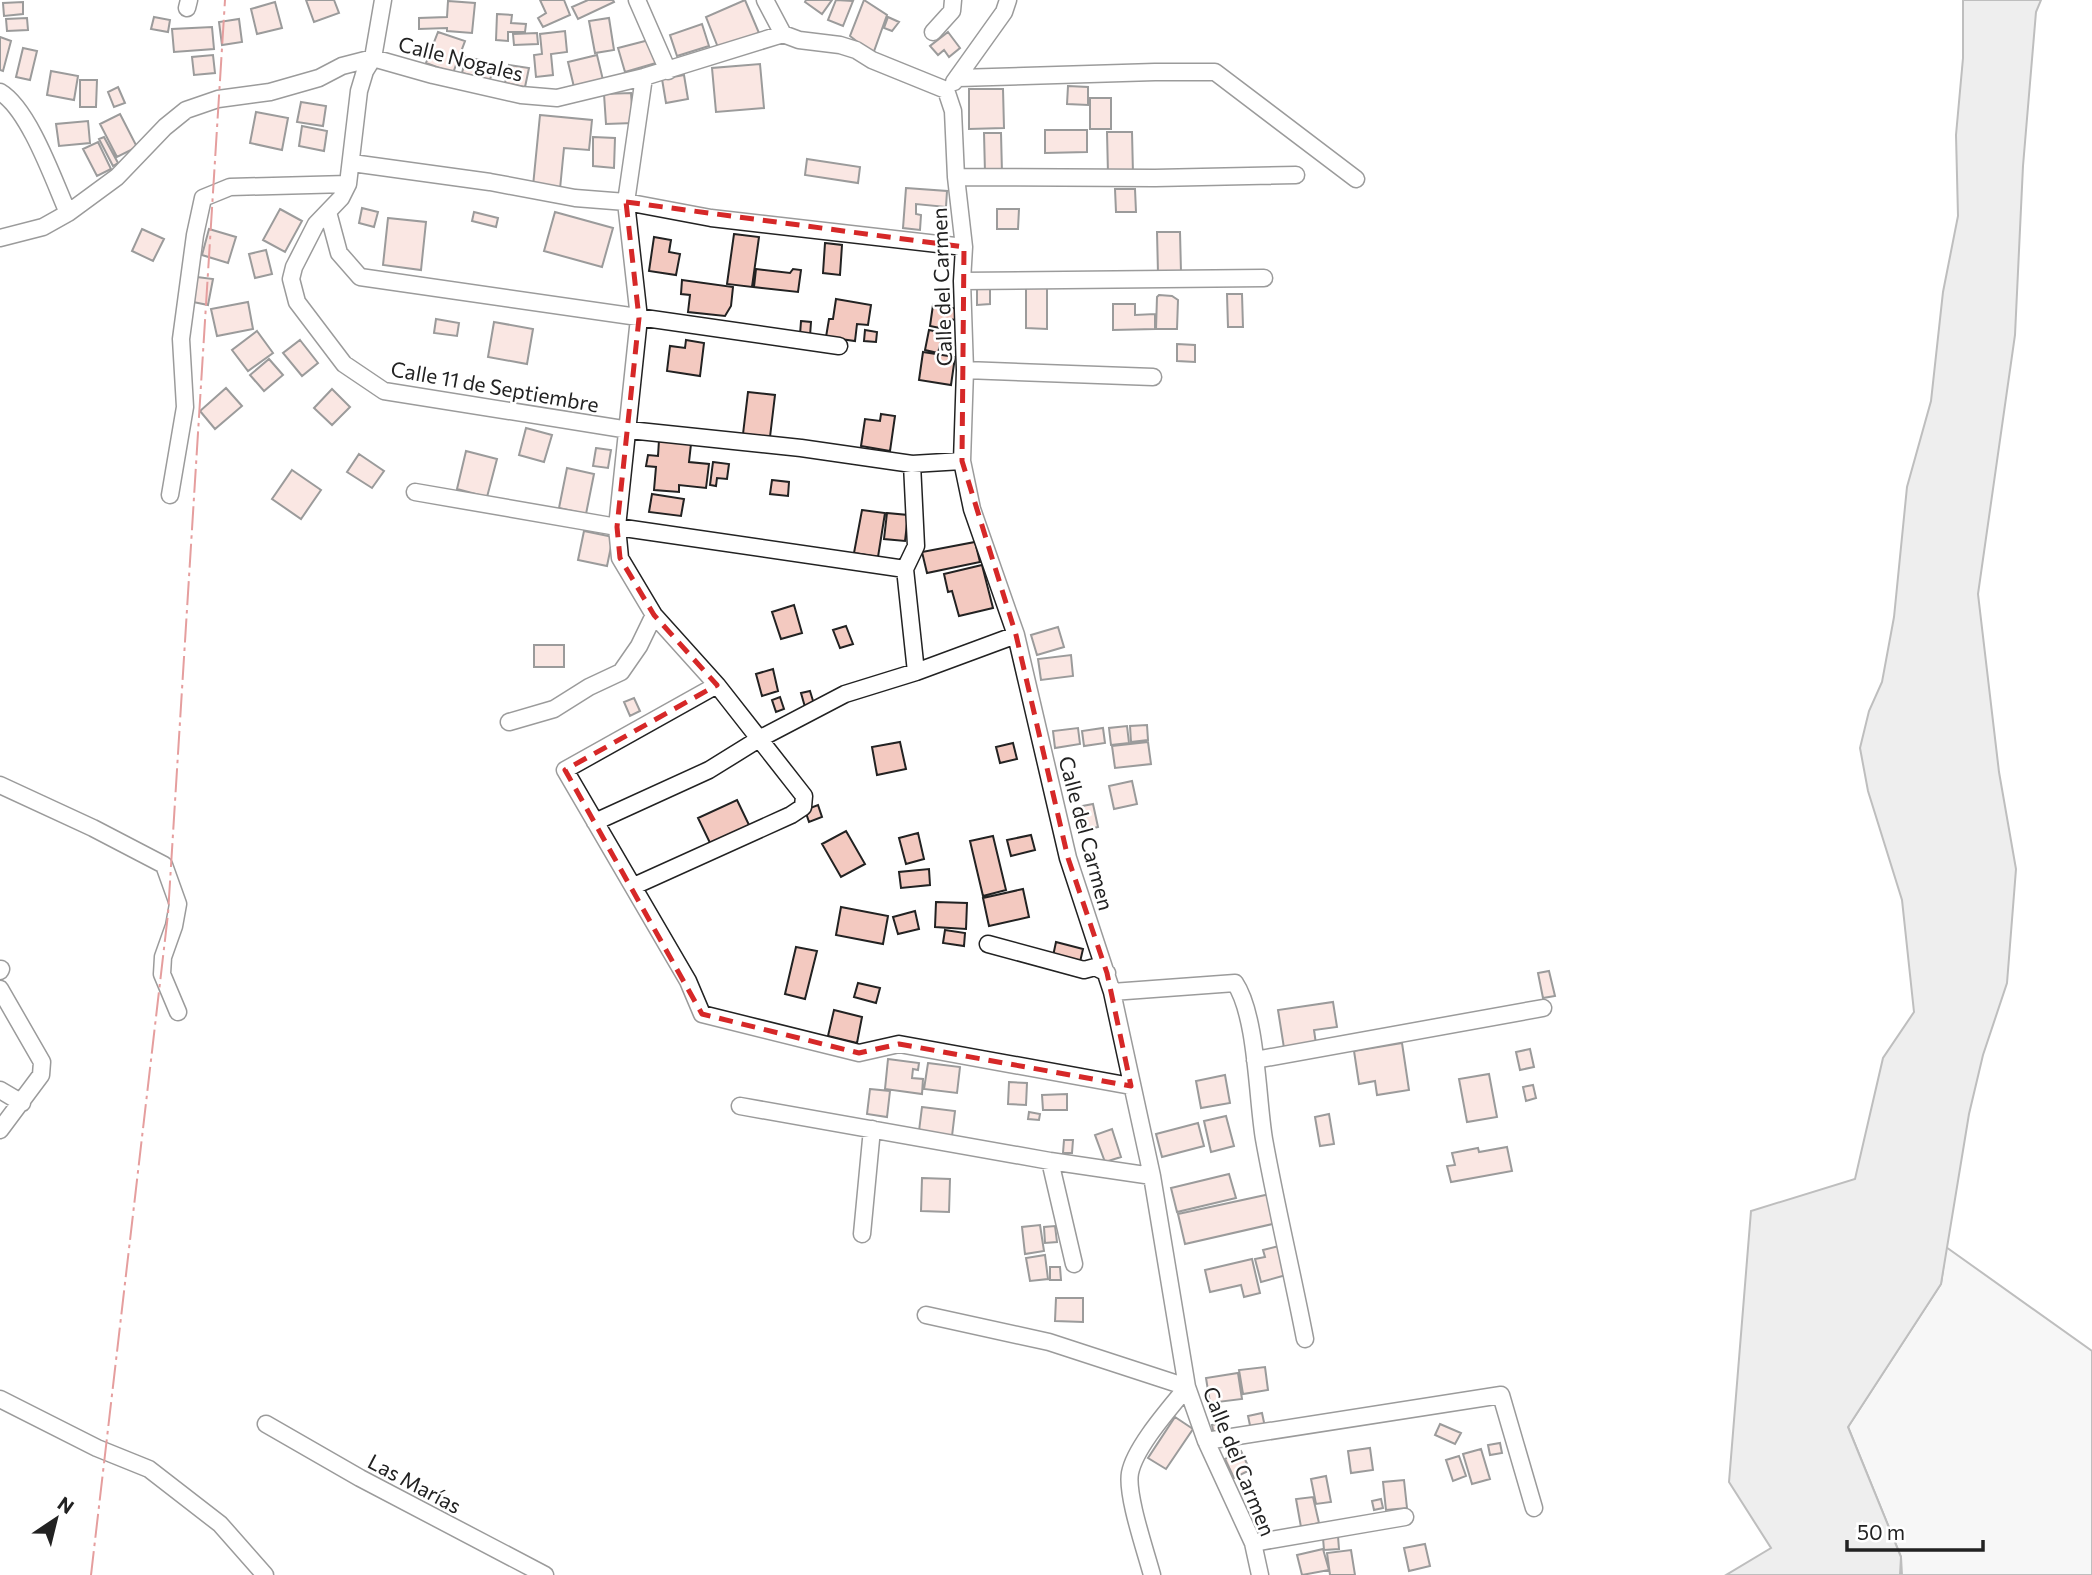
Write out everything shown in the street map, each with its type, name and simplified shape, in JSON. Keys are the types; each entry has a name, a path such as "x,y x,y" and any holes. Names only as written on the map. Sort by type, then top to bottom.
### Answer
{"street":[{"name":"Calle 11 de Septiembre","path":"383,0 373,58 365,71 359,91 348,184 341,198 316,225 302,250 291,279 297,302 344,364 384,391 629,429 800,448 912,464 962,461"},
{"path":"637,0 668,71"},
{"path":"765,0 783,34 799,40 856,50 872,60 952,84 1155,72 1215,72 1356,179"},
{"path":"933,32 952,11 953,0"},
{"path":"952,84 1004,12 1008,0"},
{"name":"Calle Nogales","path":"0,237 43,227 68,213 117,177 165,127 186,110 218,99 270,92 319,78 342,66 373,58 521,95 557,98 668,71 783,34"},
{"path":"634,886 791,815 803,807 804,796 717,685 654,615 620,558 617,527 639,318 626,202 644,77"},
{"name":"Calle del Carmen","path":"952,84 956,177 964,247 962,281 965,370 962,461 972,509 1016,635 1068,858 1112,992 1152,1175 1187,1387 1206,1441 1253,1543 1260,1575"},
{"path":"0,92 8,97 32,132 68,213"},
{"path":"352,163 490,182 575,198 626,202 711,218 964,247"},
{"path":"956,177 1155,178 1296,175"},
{"path":"170,495 185,407 181,339 195,235 203,198 230,187 348,184"},
{"path":"328,212 339,253 360,277 839,346"},
{"path":"962,281 1264,278"},
{"path":"965,370 1153,377"},
{"path":"912,464 916,546 905,569 916,673"},
{"path":"415,492 617,527 905,569"},
{"path":"509,722 554,709 589,687 621,672 639,646 654,615"},
{"path":"595,822 709,770 759,739 845,694 916,673 1016,635"},
{"path":"717,685 565,771 688,981 702,1014 859,1053 899,1044 1131,1086"},
{"path":"0,785 93,828 164,865 178,904 174,926 163,957 162,974 178,1012"},
{"path":"988,944 1084,970 1095,967 1107,973"},
{"path":"1112,992 1235,982 1242,994 1255,1060 1264,1139 1305,1339"},
{"path":"0,989 43,1062 41,1075 0,1130"},
{"path":"1255,1060 1543,1007"},
{"path":"0,1090 22,1103"},
{"path":"740,1106 1050,1161 1152,1175"},
{"path":"862,1234 872,1129"},
{"path":"1050,1161 1074,1264"},
{"path":"926,1315 1049,1342 1187,1387 1158,1423 1136,1458 1129,1475 1152,1575"},
{"path":"1206,1441 1501,1395 1534,1508"},
{"path":"0,1399 97,1448 149,1469 220,1524 265,1575"},
{"name":"Las Marías","path":"266,1424 360,1478 545,1575"},
{"path":"1253,1543 1405,1517"}],"highlighted area":[{"path":"626,202 964,247 962,461 1016,635 1068,858 1107,973 1131,1086 899,1044 859,1053 702,1014 565,770 717,685 654,615 620,558 617,527 639,318"}],"shaded area":[{"path":"1963,0 2041,0 2036,12 2023,166 2015,335 1978,594 1999,772 2016,869 2007,983 1983,1055 1969,1114 1941,1284 1848,1427 1901,1557 1900,1575 1726,1575 1771,1548 1729,1482 1751,1211 1855,1179 1883,1058 1914,1012 1902,900 1868,791 1860,748 1869,711 1882,682 1894,617 1907,487 1931,401 1943,292 1958,216 1956,135 1963,58"},
{"path":"1946,1247 2092,1351 2092,1575 1902,1575 1901,1557 1848,1427 1941,1284"}],"building":[{"path":"306,0 334,0 339,13 314,22"},
{"path":"540,0 564,0 570,15 543,27 538,18 546,13"},
{"path":"588,0 614,2 578,19 572,7"},
{"path":"745,0 759,33 719,50 706,17"},
{"path":"832,0 822,14 805,2"},
{"path":"836,0 853,1 843,26 828,20"},
{"path":"864,0 887,15 873,54 850,36"},
{"path":"448,1 475,3 472,33 447,31 447,28 419,29 419,18 447,17"},
{"path":"23,2 23,14 4,16 3,3"},
{"path":"275,2 282,28 257,34 251,9"},
{"path":"497,14 512,15 511,23 526,24 525,32 508,32 508,41 496,40"},
{"path":"154,17 170,20 168,32 151,29"},
{"path":"888,17 899,22 892,31 884,28"},
{"path":"27,18 28,30 7,31 6,19"},
{"path":"609,18 614,50 595,53 589,21"},
{"path":"239,19 242,42 222,45 219,22"},
{"path":"702,24 709,46 677,56 670,35"},
{"path":"212,27 214,49 174,52 172,29"},
{"path":"565,31 567,52 551,54 553,75 536,77 534,55 542,54 540,34"},
{"path":"438,32 465,41 453,73 426,63"},
{"path":"948,32 960,48 949,57 944,50 938,55 930,46"},
{"path":"537,33 538,44 514,45 513,34"},
{"path":"0,37 11,41 3,71 0,70"},
{"path":"649,40 656,63 625,72 618,48"},
{"path":"23,48 37,51 30,80 16,77"},
{"path":"213,55 215,73 194,75 192,57"},
{"path":"597,55 603,80 574,87 568,62"},
{"path":"466,57 494,63 490,80 462,73"},
{"path":"760,64 764,108 716,112 712,68"},
{"path":"509,65 529,68 525,87 505,83"},
{"path":"51,71 78,76 74,100 47,95"},
{"path":"684,75 688,99 666,103 662,79"},
{"path":"80,80 97,80 96,107 80,107"},
{"path":"1068,86 1088,87 1088,105 1067,104"},
{"path":"118,87 125,103 114,107 108,92"},
{"path":"969,89 1003,89 1004,128 969,129"},
{"path":"631,93 633,123 606,124 604,94"},
{"path":"1090,98 1111,98 1111,129 1090,129"},
{"path":"301,102 326,106 323,126 297,122"},
{"path":"256,112 288,118 282,150 250,143"},
{"path":"120,114 137,147 117,157 100,124"},
{"path":"540,115 592,120 589,150 564,148 560,189 533,186"},
{"path":"88,121 90,143 59,146 56,124"},
{"path":"302,126 327,131 324,151 299,146"},
{"path":"1045,130 1087,130 1087,152 1045,153"},
{"path":"1107,132 1132,132 1133,174 1108,174"},
{"path":"984,133 1001,133 1002,173 985,173"},
{"path":"104,137 118,163 113,166 99,139"},
{"path":"593,137 615,138 614,168 593,166"},
{"path":"98,142 111,169 97,176 83,149"},
{"path":"807,159 860,167 858,183 805,175"},
{"path":"906,188 947,191 946,207 916,204 916,214 921,215 920,230 903,228"},
{"path":"1115,189 1135,189 1136,212 1116,212"},
{"path":"362,208 378,212 374,227 359,223"},
{"path":"280,209 302,221 285,252 263,240"},
{"path":"997,209 1019,209 1018,229 997,229"},
{"path":"474,212 498,218 496,227 472,221"},
{"path":"555,212 613,228 602,267 544,251"},
{"path":"388,218 426,222 421,270 383,265"},
{"path":"142,229 164,239 153,261 132,251"},
{"path":"209,229 236,237 228,263 202,255"},
{"path":"1157,232 1180,232 1181,272 1158,273"},
{"path":"734,234 759,237 752,287 727,284"},
{"path":"654,237 671,240 669,252 680,254 676,275 649,271"},
{"path":"825,243 842,245 840,275 823,273"},
{"path":"266,250 272,274 255,278 249,254"},
{"path":"756,269 790,273 793,269 801,270 798,292 754,287"},
{"path":"197,277 213,279 208,305 193,302"},
{"path":"682,280 733,287 731,306 725,316 688,312 690,295 681,294"},
{"path":"977,287 990,287 990,304 977,305"},
{"path":"1026,287 1047,288 1047,329 1026,328"},
{"path":"1227,294 1242,294 1243,327 1228,327"},
{"path":"1159,295 1172,296 1178,300 1177,329 1156,329"},
{"path":"836,299 871,305 868,325 857,324 855,341 826,337 829,319 833,319"},
{"path":"248,302 253,329 217,336 211,309"},
{"path":"1113,304 1135,304 1135,315 1155,314 1155,329 1113,330"},
{"path":"933,305 959,309 958,320 946,319 945,329 930,326"},
{"path":"436,319 459,323 457,336 434,333"},
{"path":"801,321 811,322 810,336 800,335"},
{"path":"494,322 533,329 527,364 488,357"},
{"path":"865,330 877,332 876,342 864,341"},
{"path":"929,330 943,333 938,353 925,350"},
{"path":"257,331 273,353 248,371 232,350"},
{"path":"300,340 318,363 302,376 283,353"},
{"path":"686,340 704,343 700,376 667,371 670,346 685,348"},
{"path":"1177,344 1195,345 1195,362 1177,361"},
{"path":"923,352 955,357 951,385 919,380"},
{"path":"269,359 283,375 264,391 250,375"},
{"path":"226,388 242,406 215,429 200,411"},
{"path":"332,389 350,407 332,425 314,408"},
{"path":"748,392 775,395 770,437 743,434"},
{"path":"881,414 895,416 890,451 861,446 865,419 880,421"},
{"path":"526,428 552,435 544,462 519,455"},
{"path":"659,440 691,444 689,462 709,464 706,488 679,485 679,492 654,490 656,467 646,466 648,455 658,456"},
{"path":"596,448 611,450 608,468 593,466"},
{"path":"466,451 497,459 487,497 457,489"},
{"path":"359,454 384,471 372,488 347,472"},
{"path":"713,462 729,464 727,479 717,478 716,486 710,485"},
{"path":"567,468 594,474 586,514 559,508"},
{"path":"292,470 321,490 301,519 272,499"},
{"path":"772,480 789,482 788,496 770,494"},
{"path":"652,494 684,499 681,516 649,512"},
{"path":"862,510 885,513 878,557 854,553"},
{"path":"887,513 908,515 905,541 884,539"},
{"path":"584,531 613,537 607,566 578,560"},
{"path":"975,542 980,562 927,573 922,552"},
{"path":"982,565 993,608 959,616 952,591 948,592 944,574"},
{"path":"794,605 802,633 781,639 772,612"},
{"path":"846,626 853,644 840,648 833,630"},
{"path":"1058,627 1064,647 1037,655 1031,635"},
{"path":"534,645 564,645 564,667 534,667"},
{"path":"1071,655 1073,676 1041,680 1038,659"},
{"path":"773,669 778,691 762,696 756,674"},
{"path":"810,691 814,704 805,707 801,693"},
{"path":"780,697 784,709 776,712 772,700"},
{"path":"634,698 640,711 630,716 624,702"},
{"path":"1147,725 1148,740 1131,742 1130,726"},
{"path":"1127,726 1129,743 1111,745 1109,728"},
{"path":"1078,728 1080,744 1055,748 1053,731"},
{"path":"1103,728 1105,743 1084,746 1082,731"},
{"path":"900,742 906,769 877,775 872,747"},
{"path":"1148,742 1151,764 1115,768 1112,746"},
{"path":"1013,743 1017,759 1000,763 996,747"},
{"path":"1132,781 1137,804 1114,809 1109,786"},
{"path":"737,800 750,827 711,845 698,818"},
{"path":"1093,804 1098,827 1082,831 1077,807"},
{"path":"818,805 822,817 809,822 805,810"},
{"path":"846,831 865,864 841,877 822,844"},
{"path":"918,833 924,859 906,864 899,838"},
{"path":"1031,835 1035,850 1011,856 1007,840"},
{"path":"993,836 1006,890 983,896 970,841"},
{"path":"929,869 930,885 901,888 899,872"},
{"path":"1023,889 1029,917 989,926 983,898"},
{"path":"936,902 967,903 966,929 935,927"},
{"path":"841,907 888,916 883,944 836,935"},
{"path":"915,911 919,929 898,934 893,917"},
{"path":"945,930 965,933 964,946 943,943"},
{"path":"1056,942 1083,949 1080,962 1053,956"},
{"path":"796,947 817,951 805,999 785,994"},
{"path":"1549,971 1555,996 1543,998 1538,973"},
{"path":"858,983 880,988 876,1003 854,997"},
{"path":"1333,1002 1337,1027 1314,1030 1316,1044 1284,1048 1278,1010"},
{"path":"834,1010 862,1017 857,1043 828,1036"},
{"path":"1402,1043 1409,1090 1377,1095 1375,1081 1359,1084 1354,1051"},
{"path":"1530,1049 1534,1067 1520,1070 1516,1052"},
{"path":"888,1059 919,1063 918,1070 913,1069 912,1078 923,1079 922,1094 885,1089"},
{"path":"928,1063 960,1067 957,1093 924,1089"},
{"path":"1489,1074 1497,1117 1467,1122 1459,1079"},
{"path":"1225,1075 1230,1103 1201,1108 1196,1081"},
{"path":"1009,1082 1027,1083 1026,1105 1008,1104"},
{"path":"1533,1085 1536,1098 1526,1101 1523,1087"},
{"path":"870,1089 890,1091 887,1117 867,1114"},
{"path":"1067,1094 1067,1110 1043,1110 1042,1095"},
{"path":"922,1107 955,1111 952,1136 919,1131"},
{"path":"1029,1112 1040,1114 1039,1120 1028,1119"},
{"path":"1329,1114 1334,1144 1320,1146 1315,1117"},
{"path":"1226,1116 1234,1146 1211,1152 1204,1121"},
{"path":"1198,1123 1204,1146 1162,1157 1156,1134"},
{"path":"1112,1129 1121,1157 1105,1162 1095,1135"},
{"path":"1064,1140 1073,1140 1072,1153 1063,1153"},
{"path":"1507,1147 1512,1171 1451,1182 1447,1166 1455,1165 1452,1153 1478,1148 1479,1152"},
{"path":"1229,1174 1236,1198 1177,1212 1171,1188"},
{"path":"922,1178 950,1179 949,1212 921,1211"},
{"path":"1270,1194 1277,1223 1185,1244 1178,1214"},
{"path":"1040,1225 1044,1251 1025,1254 1022,1227"},
{"path":"1055,1226 1057,1242 1045,1243 1044,1227"},
{"path":"1279,1246 1286,1275 1261,1282 1255,1259 1265,1257 1263,1250"},
{"path":"1045,1255 1048,1279 1030,1281 1026,1258"},
{"path":"1252,1259 1260,1293 1244,1297 1241,1285 1210,1292 1205,1270"},
{"path":"1050,1267 1060,1267 1061,1280 1050,1280"},
{"path":"1056,1298 1083,1298 1083,1322 1055,1321"},
{"path":"1265,1367 1268,1390 1243,1394 1239,1370"},
{"path":"1238,1373 1242,1399 1210,1403 1206,1378"},
{"path":"1262,1413 1265,1427 1251,1430 1248,1416"},
{"path":"1175,1417 1193,1429 1166,1469 1148,1458"},
{"path":"1221,1423 1223,1433 1214,1435 1212,1425"},
{"path":"1440,1424 1461,1433 1455,1444 1435,1435"},
{"path":"1500,1443 1502,1453 1490,1455 1488,1445"},
{"path":"1370,1448 1373,1470 1351,1473 1348,1451"},
{"path":"1481,1449 1490,1479 1472,1484 1463,1454"},
{"path":"1241,1451 1250,1470 1234,1478 1225,1459"},
{"path":"1459,1456 1466,1476 1453,1481 1446,1460"},
{"path":"1326,1476 1331,1502 1316,1504 1311,1479"},
{"path":"1404,1480 1407,1508 1386,1510 1383,1482"},
{"path":"1313,1497 1319,1523 1301,1527 1296,1499"},
{"path":"1381,1499 1383,1508 1374,1510 1372,1501"},
{"path":"1338,1536 1339,1549 1324,1550 1323,1538"},
{"path":"1425,1544 1430,1566 1409,1571 1404,1548"},
{"path":"1323,1549 1329,1570 1302,1575 1297,1555"},
{"path":"1351,1550 1355,1575 1330,1575 1327,1553"}],"power":[{"path":"91,1575 168,914 225,0"}]}
